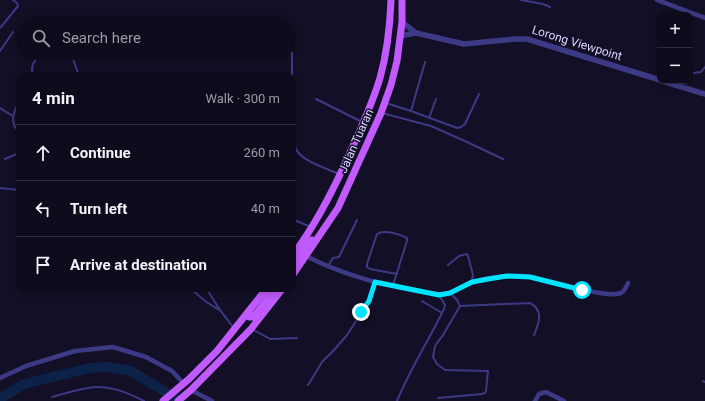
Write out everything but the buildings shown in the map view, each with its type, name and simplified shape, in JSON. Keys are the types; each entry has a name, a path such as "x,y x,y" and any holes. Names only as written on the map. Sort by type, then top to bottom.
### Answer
{"main road":[{"name":"Jalan Tuaran","path":"296,250 325,206 376,90 383,65 389,28 391,0"},
{"name":"Jalan Tuaran","path":"296,270 338,208 381,113 394,73 402,22 402,0"},
{"path":"296,261 311,240 322,233"},
{"path":"163,401 208,360 247,315 264,292"},
{"path":"247,315 249,317 255,315 273,292"},
{"path":"178,401 185,396 251,329 280,292"}],"street":[{"path":"657,0 705,18"},
{"path":"402,22 416,33"},
{"path":"400,36 416,33"},
{"name":"Lorong Viewpoint","path":"416,33 464,44 516,38 527,39 544,43 657,80"},
{"name":"Lorong Viewpoint","path":"671,84 705,94"},
{"path":"306,256 327,267 352,276 439,295 450,293 472,282 507,276 530,277 582,290 609,294 624,291 628,283"},
{"path":"0,378 26,366 75,351 113,346 146,357 172,372 181,386"},
{"path":"191,390 212,401"},
{"path":"535,401 539,394 543,392 550,393 564,401"}],"lane":[{"path":"0,28 18,6 13,0"},
{"path":"521,0 543,4 550,7"},
{"path":"0,51 13,32"},
{"path":"32,72 31,69 35,60"},
{"path":"73,60 78,72"},
{"path":"292,60 292,72"},
{"path":"411,110 425,62"},
{"path":"693,73 701,72 705,67"},
{"path":"384,103 411,110 457,128 461,127 470,114 479,94"},
{"path":"316,99 363,122"},
{"path":"429,118 436,99"},
{"path":"0,108 13,116"},
{"path":"16,109 12,122 16,128"},
{"path":"381,113 431,126 503,159"},
{"path":"296,150 300,155 318,165 340,174"},
{"path":"5,159 16,154"},
{"path":"0,188 16,190"},
{"path":"327,267 333,258 339,257 357,220"},
{"path":"296,222 312,228"},
{"path":"393,286 397,274 407,241 407,238 384,231 378,232 367,267 370,269 397,274"},
{"path":"448,265 459,256 466,254 468,256 473,275 472,282"},
{"path":"308,385 322,362 347,335 369,301 375,282"},
{"path":"195,292 205,301 220,310"},
{"path":"209,292 235,329"},
{"path":"450,293 457,300 460,306"},
{"path":"397,401 406,380 429,339 445,306 439,295"},
{"path":"422,301 442,313"},
{"path":"460,306 530,303 534,305 539,312 539,324 534,335"},
{"path":"438,398 482,394 486,391 488,371 445,370 437,364 433,357 435,346 460,306"},
{"path":"251,329 270,339 297,338"},
{"path":"52,397 88,388 105,387 114,388 144,401"}],"waterway":[{"path":"0,399 24,384 90,368 109,367 131,371 180,401"}],"route":[{"path":"361,312 369,301 375,282 439,295 450,293 472,282 507,276 530,277 582,290"}]}
